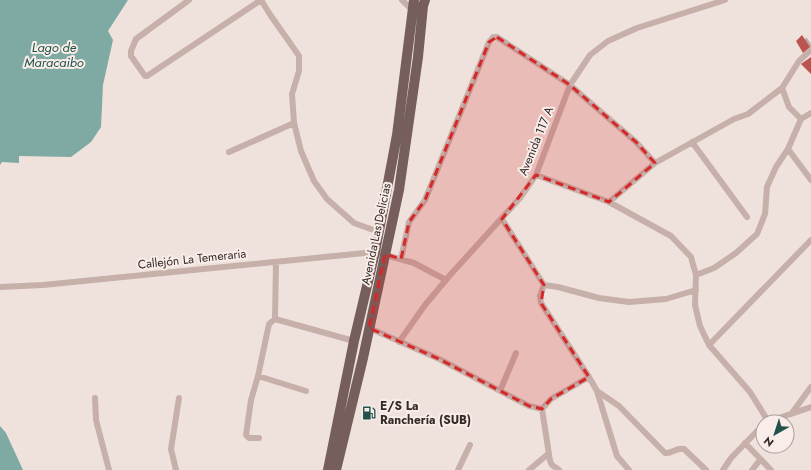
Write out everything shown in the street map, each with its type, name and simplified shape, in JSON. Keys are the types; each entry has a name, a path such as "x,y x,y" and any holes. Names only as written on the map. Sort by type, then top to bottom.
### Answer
{"main road":[{"name":"Avenida Las Delicias","path":"328,470 354,341 399,190 425,0"},
{"name":"Avenida Las Delicias","path":"336,470 369,328 380,253 379,232 397,135 413,5"}],"street":[{"path":"189,0 136,39 131,51 131,56 145,76 261,0 299,56 299,71 292,94 294,123 301,151 314,181 327,199 354,223 379,232"},
{"path":"402,0 413,5"},
{"name":"Avenida 117 A","path":"399,342 425,305 520,198 536,175 570,85 590,55 608,41 637,28 726,0"},
{"path":"401,259 409,222 425,200 489,42 493,37 497,37 570,85 636,142 655,163"},
{"path":"609,202 655,163 692,142 748,114 782,88 799,61 811,50"},
{"path":"782,88 790,107 802,119"},
{"path":"696,275 714,268 736,253 757,234 765,214 767,187 776,167 788,149 802,119 811,113"},
{"path":"229,152 294,123"},
{"path":"692,142 747,217"},
{"path":"788,149 811,180"},
{"path":"536,175 609,202 671,236 691,257 696,275 695,305 700,326 709,345 750,392 761,414"},
{"path":"502,219 526,255 544,286"},
{"path":"709,345 811,240"},
{"path":"380,253 414,263 446,280"},
{"name":"Callejón La Temeraria","path":"0,287 43,285 380,253"},
{"path":"259,438 249,438 246,435 251,400 258,376 269,324 275,319 276,262"},
{"path":"544,286 558,287 599,298 629,302 666,299 696,290"},
{"path":"544,286 540,296 541,303 589,376 597,391 617,456 629,470"},
{"path":"275,319 354,341"},
{"path":"369,328 439,359 529,406 542,409"},
{"path":"500,391 516,353"},
{"path":"258,376 306,391"},
{"path":"559,470 552,466 548,454 542,409 551,399 589,376"},
{"path":"792,413 811,387"},
{"path":"597,391 619,406 665,453 669,453 680,448 684,449 706,470"},
{"path":"95,398 96,420 109,470"},
{"path":"176,470 171,449 179,398"},
{"path":"792,413 811,407"},
{"path":"723,470 731,458 755,433"},
{"path":"745,443 771,470"},
{"path":"458,470 470,445"},
{"path":"529,470 548,454"},
{"path":"752,470 760,460"}],"highlighted area":[{"path":"497,37 570,85 636,142 655,163 609,202 536,175 502,219 544,285 541,303 589,377 551,399 542,409 529,406 439,359 369,328 385,254 401,259 409,222 425,200 489,42"}],"water":[{"name":"Lago de Maracaibo","path":"0,0 128,0 108,31 113,40 103,85 101,127 91,142 71,157 19,156 19,163 2,162 0,165"},
{"path":"0,426 6,433 23,470 0,470"}],"building":[{"path":"802,35 810,47 803,53 796,41"},
{"path":"811,57 811,74 801,64"}],"place":[{"name":"E/S La Ranchería (SUB)","path":"369,413"}]}
